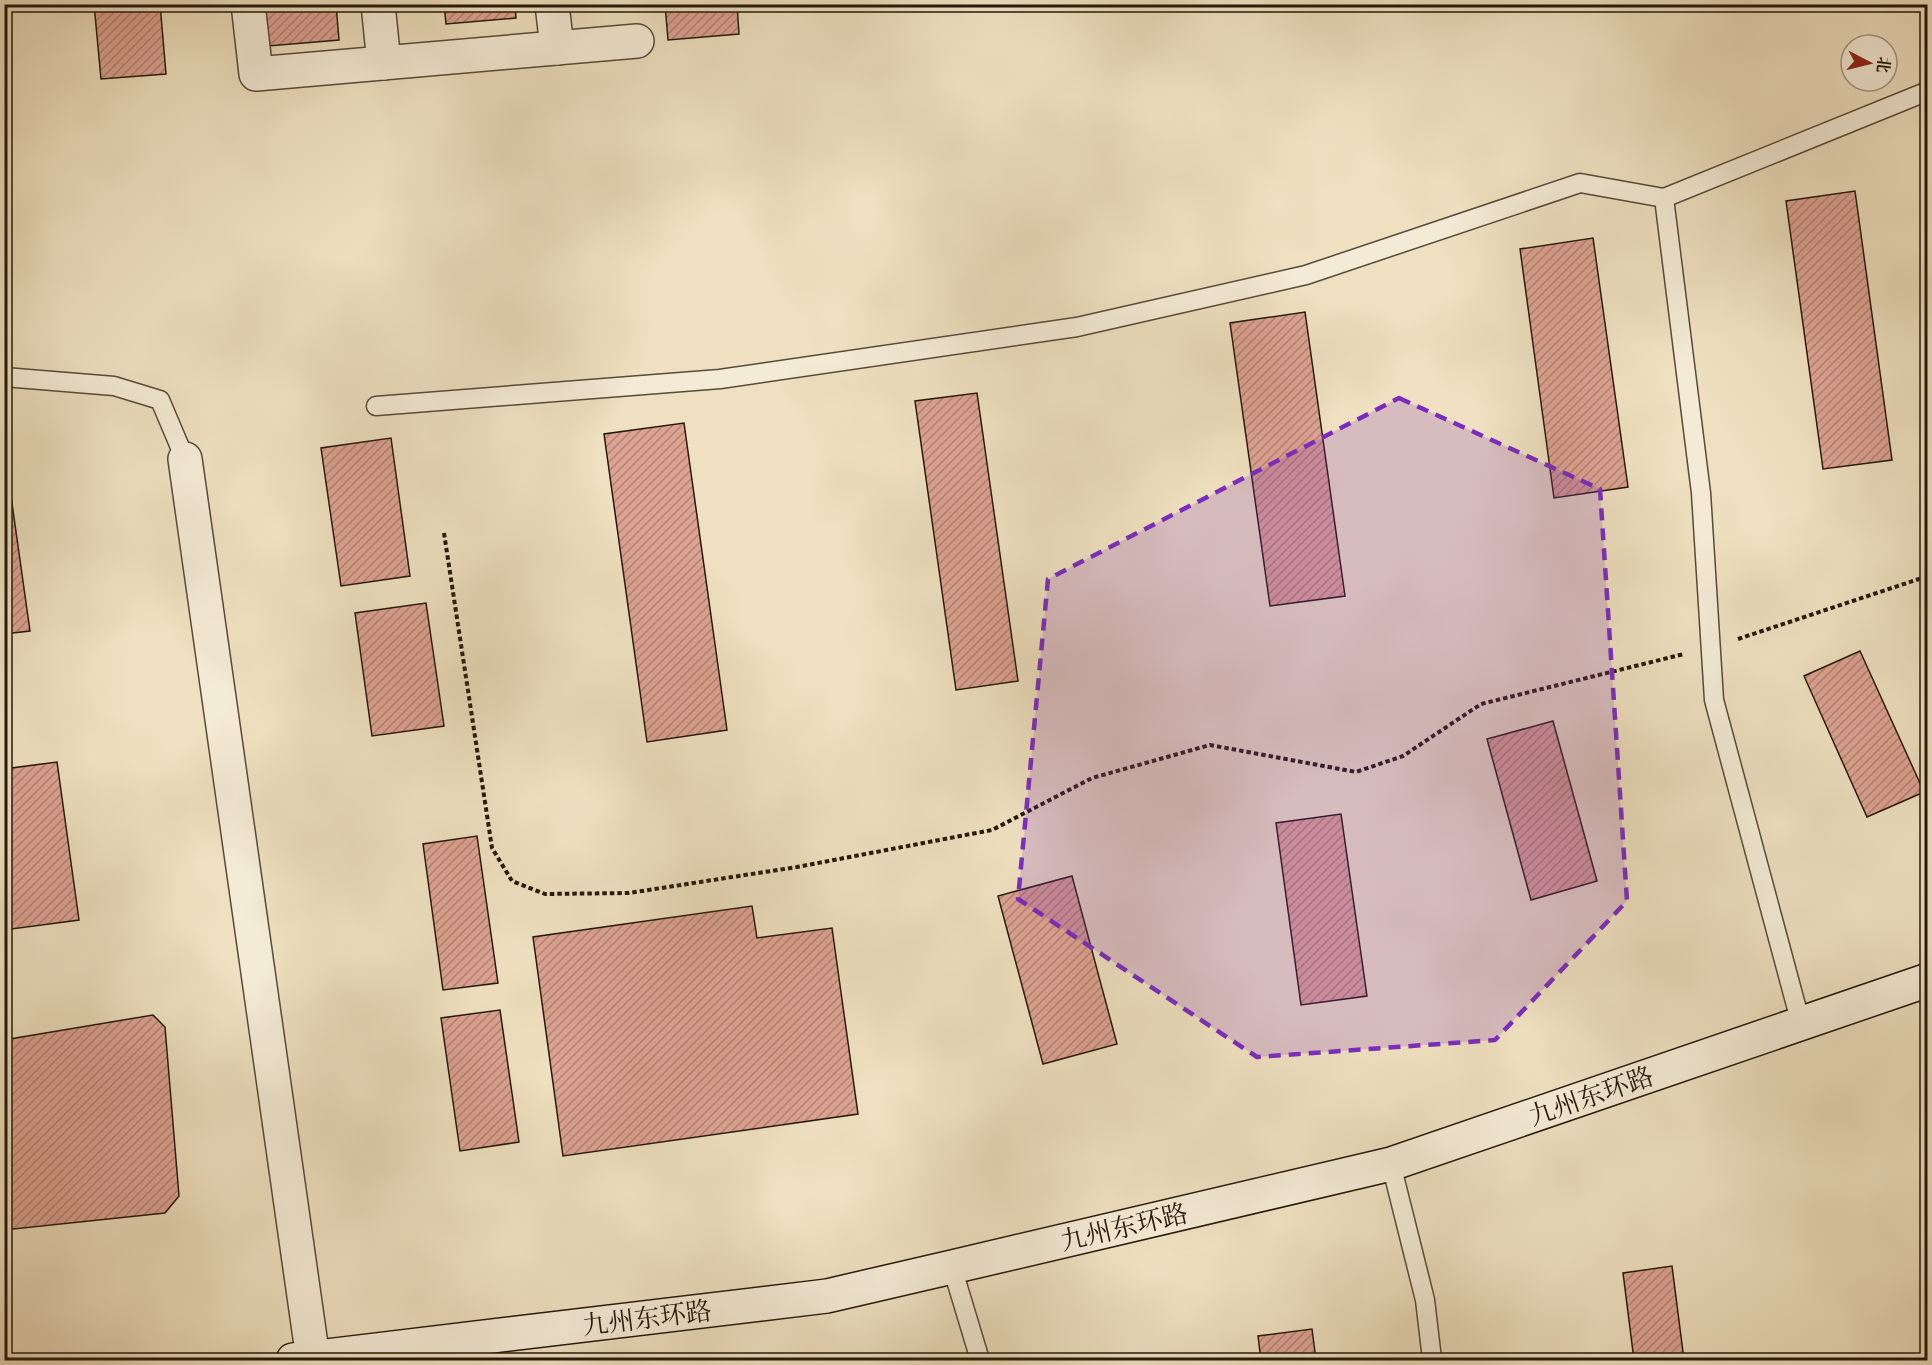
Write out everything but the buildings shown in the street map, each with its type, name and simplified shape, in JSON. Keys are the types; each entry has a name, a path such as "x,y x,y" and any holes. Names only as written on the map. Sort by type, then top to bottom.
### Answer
{"main road":[{"path":"248,4 256,74 637,41"},
{"path":"378,4 384,63"},
{"path":"552,4 557,48"},
{"path":"186,459 300,1360"},
{"name":"九州东环路","path":"300,1360 827,1296 952,1267 1391,1164 1928,980"}],"lane":[{"path":"376,406 720,379 1077,327 1306,275 1580,183 1664,198 1928,91"},
{"path":"1664,198 1701,493 1714,700 1801,1023"},
{"path":"4,377 114,386 160,400 186,459"},
{"path":"1391,1164 1425,1300 1432,1359"},
{"path":"952,1267 980,1360"}],"path":[{"path":"444,533 492,849 512,882 544,894 629,892 797,867 992,830 1092,778 1210,745 1356,772 1403,756 1481,704 1710,648 1928,576"}],"highlighted area":[{"path":"1399,398 1600,489 1627,901 1495,1040 1257,1057 1018,899 1048,579"}]}
